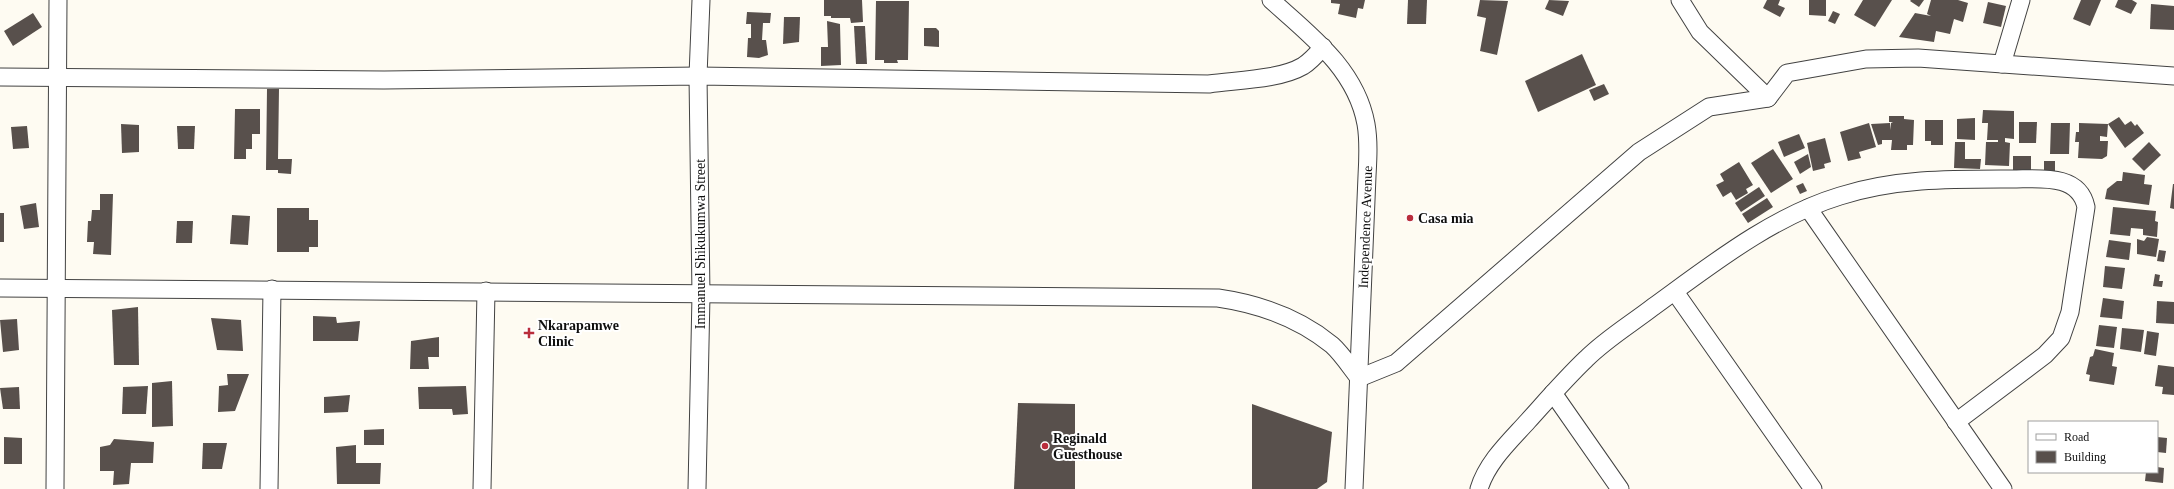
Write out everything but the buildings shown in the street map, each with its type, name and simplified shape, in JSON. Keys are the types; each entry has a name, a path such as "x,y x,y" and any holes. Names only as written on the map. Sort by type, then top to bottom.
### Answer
{"street":[{"path":"55,489 58,288 56,78 58,0"},
{"name":"Immanuel Shikukumwa Street","path":"697,489 701,295 698,76 701,0"},
{"name":"Independence Avenue","path":"1271,0 1323,47 1355,90 1366,124 1368,143 1354,489"},
{"path":"1680,0 1705,38 1768,98"},
{"path":"2002,64 2021,0"},
{"path":"0,77 384,80 698,76 1209,84 1270,76 1297,69 1309,61 1323,47"},
{"path":"0,288 486,291 701,295 1218,298 1258,306 1297,322 1333,346 1359,378 1396,363 1639,152 1709,107 1768,98 1787,74 1866,59 1918,58 2174,76"},
{"path":"1479,489 1491,464 1553,393 1587,358 1741,245 1808,208 1839,196 1872,187 1903,181 1934,179 2049,179 2071,185 2084,197 2086,207 2070,312 2061,338 2049,351 1956,422"},
{"path":"1808,208 2004,489"},
{"path":"269,489 272,290"},
{"path":"482,489 486,291"},
{"path":"1675,292 1813,489"},
{"path":"1553,393 1620,489"}],"place":[{"name":"Casa mia","path":"1410,218"},
{"name":"Nkarapamwe Clinic","path":"529,333"},
{"name":"Reginald Guesthouse","path":"1045,446"}]}
